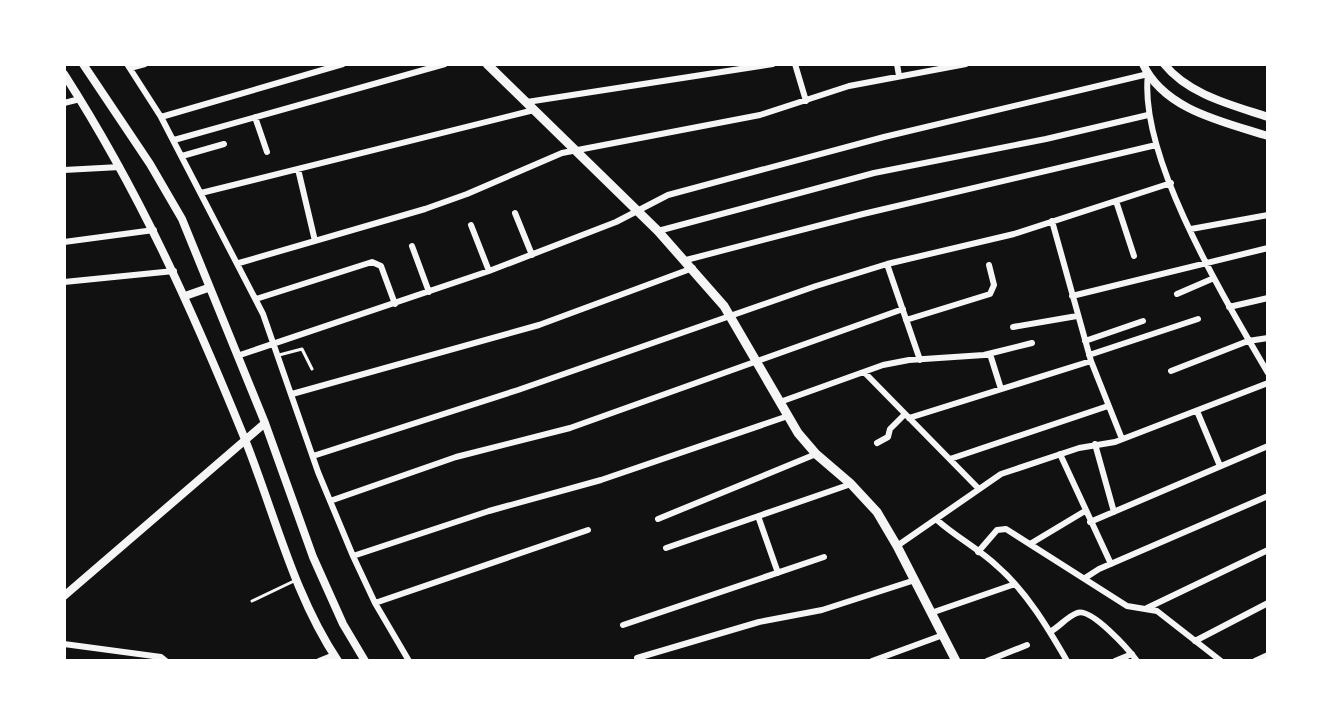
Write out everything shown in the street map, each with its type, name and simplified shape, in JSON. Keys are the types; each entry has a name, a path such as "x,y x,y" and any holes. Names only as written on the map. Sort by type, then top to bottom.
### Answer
{"main road":[{"path":"487,64 658,231 731,314 798,433 816,454 875,508 956,661"}],"street":[{"path":"83,64 150,164 182,219 265,423 313,557 343,624 365,661"},
{"path":"145,64 129,66 174,140 256,299 353,556 375,603 409,661"},
{"path":"161,117 343,64"},
{"path":"174,140 445,64"},
{"path":"201,193 530,106 773,64"},
{"path":"795,64 806,101"},
{"path":"897,64 899,76"},
{"path":"239,263 425,209 555,156 760,115 849,86 966,64"},
{"path":"1143,64 1163,93 1182,104 1268,136"},
{"path":"1166,65 1175,76 1200,92 1268,117"},
{"path":"64,74 120,167 185,296 298,579 336,658 319,661"},
{"path":"237,356 532,255 616,222 668,195 884,137 1148,74"},
{"path":"1148,74 1148,115 1171,183 1214,278 1268,373"},
{"path":"64,103 80,99"},
{"path":"658,231 874,173 1148,115"},
{"path":"255,117 267,152"},
{"path":"182,156 224,144"},
{"path":"292,394 539,325 689,264 877,211 1156,145"},
{"path":"64,170 120,167"},
{"path":"298,169 315,241"},
{"path":"313,456 518,390 731,314 887,264 998,238 1171,183"},
{"path":"1116,201 1134,256"},
{"path":"515,213 532,255"},
{"path":"1191,229 1268,215"},
{"path":"1052,221 1090,358 1122,439"},
{"path":"471,225 489,271"},
{"path":"64,242 154,230"},
{"path":"412,246 429,292"},
{"path":"1072,296 1268,248"},
{"path":"256,299 372,262 381,266 395,304"},
{"path":"887,264 920,360"},
{"path":"906,320 990,294 994,285 989,265"},
{"path":"64,282 174,271"},
{"path":"1177,294 1214,278"},
{"path":"185,296 208,288"},
{"path":"1229,307 1268,298"},
{"path":"330,501 456,457 570,428 903,309"},
{"path":"1013,327 1077,316"},
{"path":"877,443 888,437 890,429 907,416 1001,389 1198,319"},
{"path":"1085,341 1143,321"},
{"path":"1171,371 1248,341 1268,338"},
{"path":"780,402 890,364 990,354 1032,343"},
{"path":"990,354 1001,389"},
{"path":"864,372 978,488"},
{"path":"897,546 978,488 1009,471 1095,444 1122,439 1268,383"},
{"path":"950,459 1108,406"},
{"path":"1197,411 1220,466"},
{"path":"353,556 489,511 601,480 788,416"},
{"path":"64,596 265,423"},
{"path":"1095,444 1114,512"},
{"path":"1090,522 1268,446"},
{"path":"658,519 816,454"},
{"path":"1060,454 1111,564"},
{"path":"666,548 851,484"},
{"path":"1085,578 1268,496"},
{"path":"1030,544 1085,511"},
{"path":"758,516 778,573"},
{"path":"937,520 998,566 1015,584 1067,661"},
{"path":"978,552 1000,529 1006,529 1127,606 1147,608 1163,615 1221,661"},
{"path":"375,603 588,530"},
{"path":"1147,608 1268,550"},
{"path":"623,625 824,557"},
{"path":"637,658 759,622 822,610 915,580"},
{"path":"931,613 1015,584"},
{"path":"1195,641 1268,603"},
{"path":"1050,632 1074,614 1083,612 1103,626 1137,661"},
{"path":"872,661 943,635"},
{"path":"64,644 161,657 166,661"},
{"path":"987,661 1027,645"},
{"path":"1115,661 1132,654"},
{"path":"1255,661 1268,655"}],"lane":[{"path":"279,355 302,349 312,369"},
{"path":"252,601 298,579"}]}
